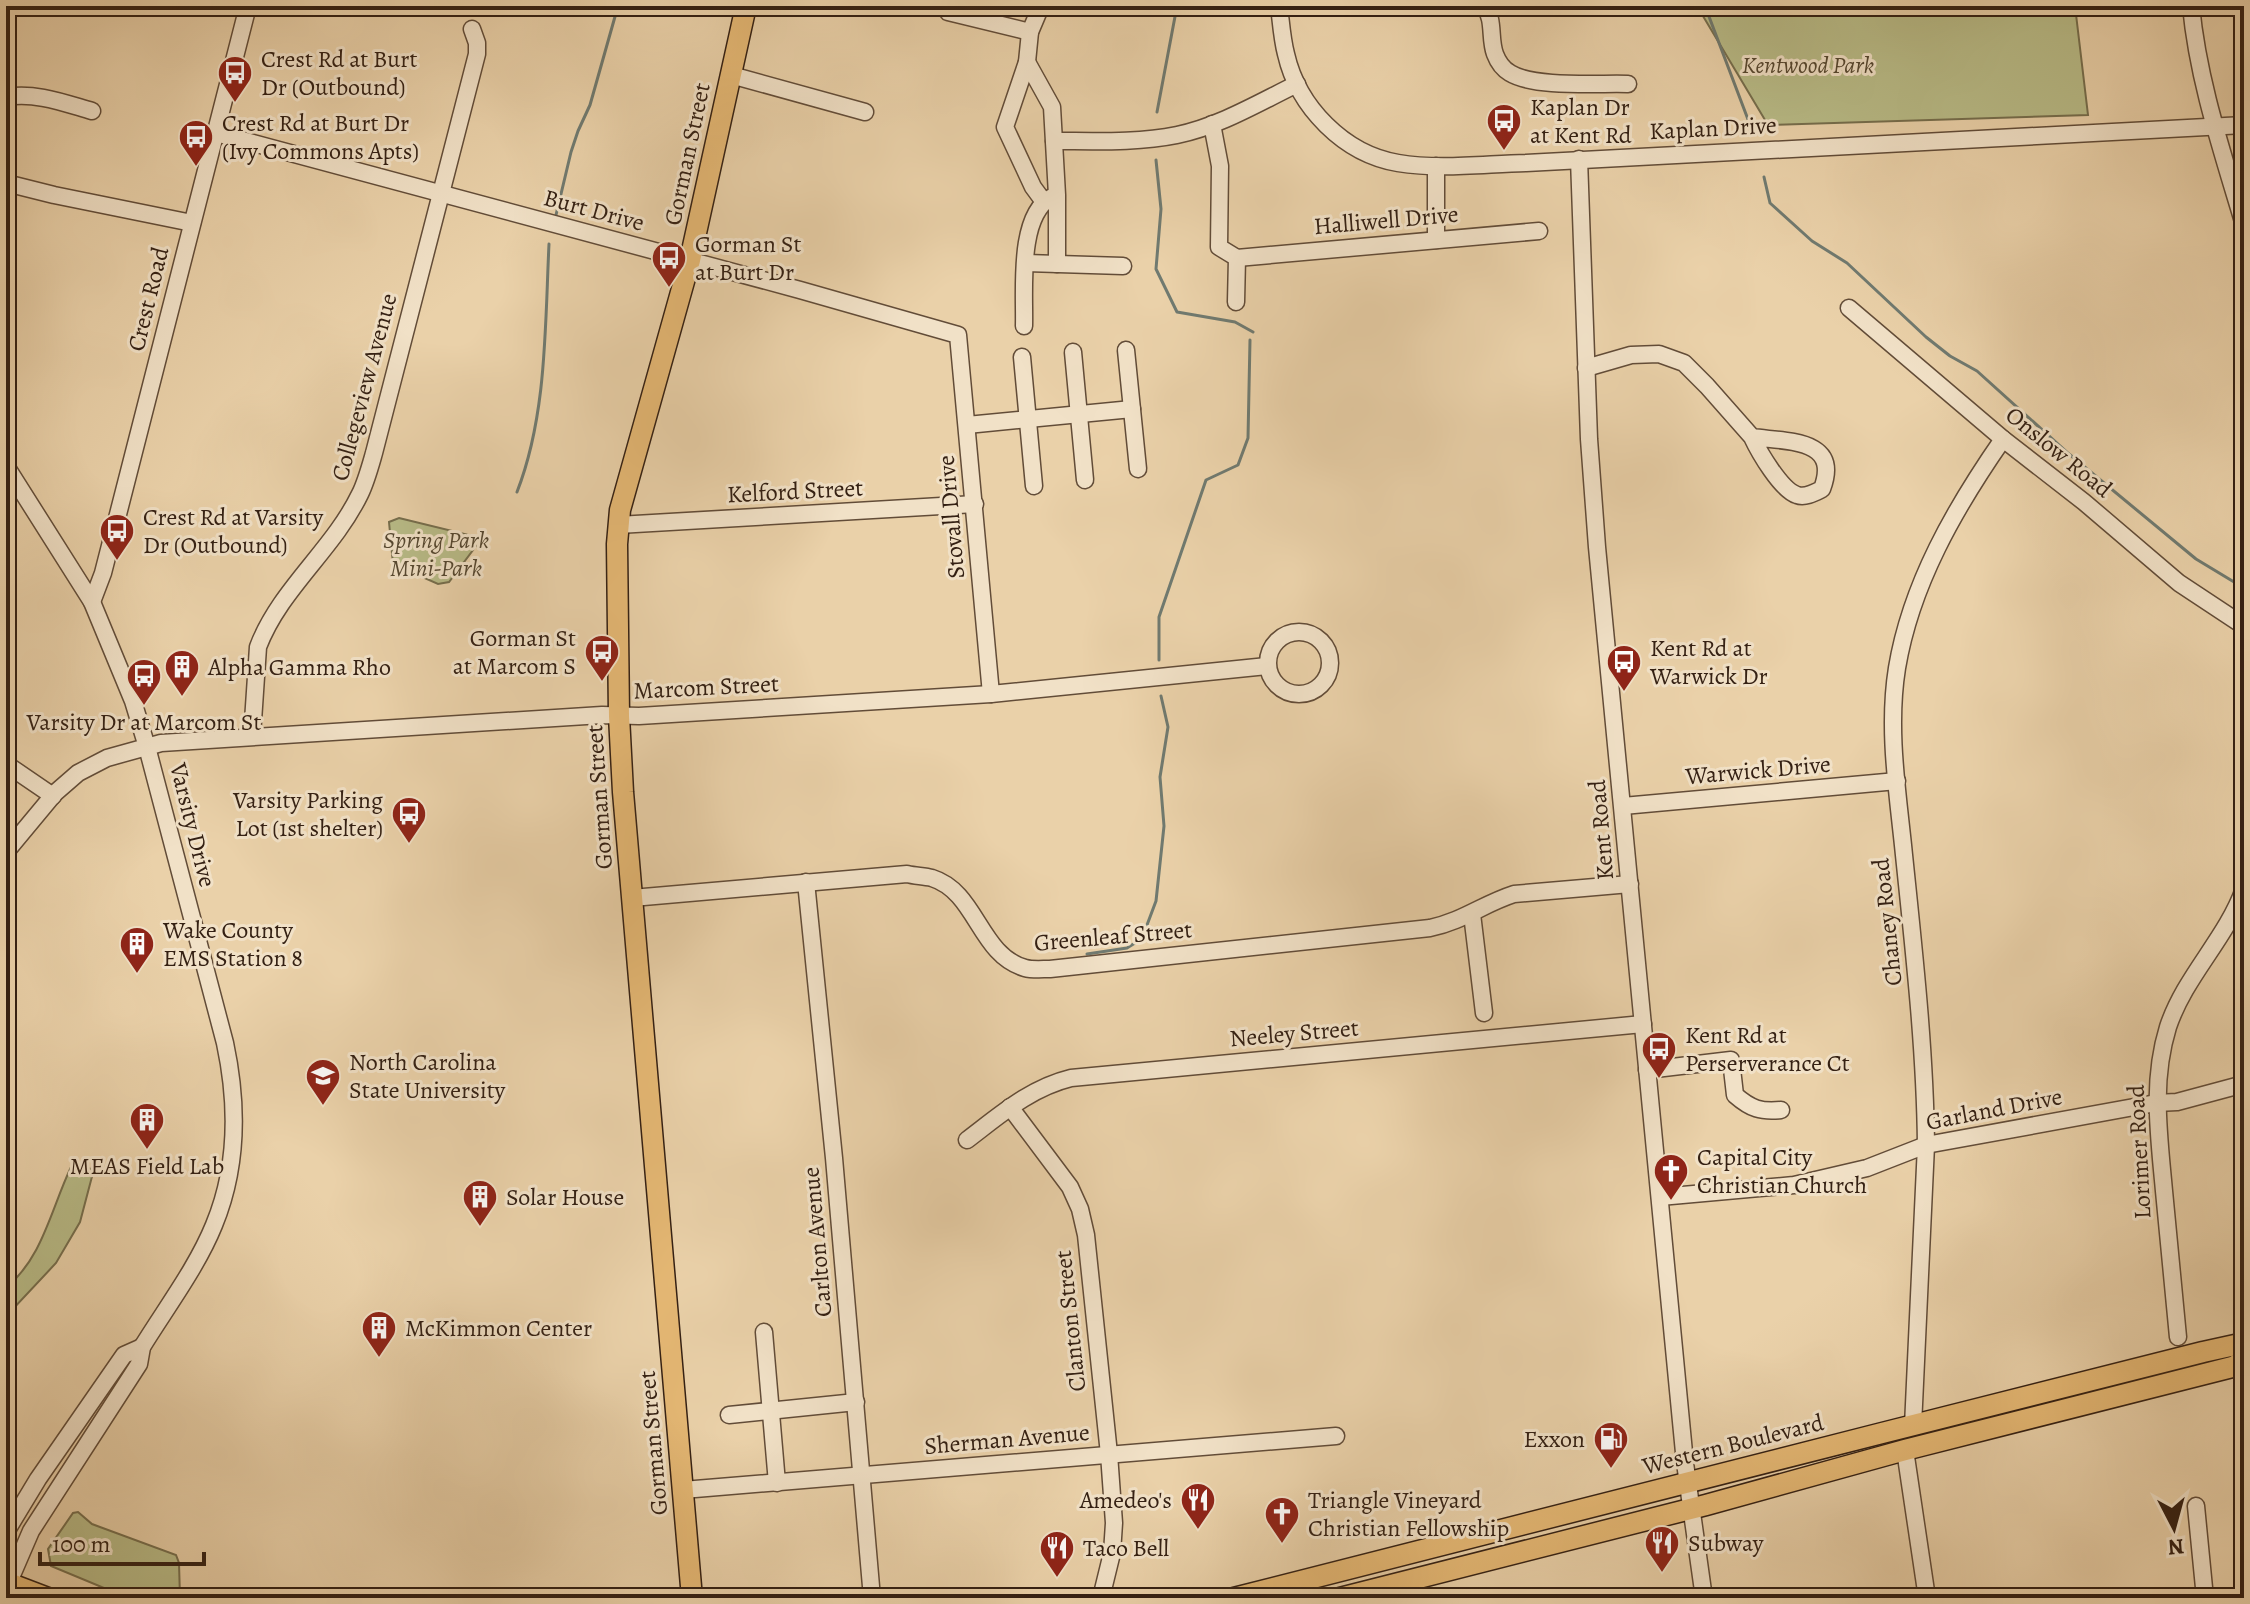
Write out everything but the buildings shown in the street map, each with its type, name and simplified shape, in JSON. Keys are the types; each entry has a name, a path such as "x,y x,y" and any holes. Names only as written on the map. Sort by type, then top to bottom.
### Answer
{"main road":[{"name":"Gorman Street","path":"692,1598 619,716 618,525 629,471 690,260 746,6"},
{"name":"Western Boulevard","path":"1340,1598 1913,1426 2203,1352 2243,1359"},
{"name":"Western Boulevard","path":"1234,1598 1905,1450 2243,1359"},
{"path":"7,1584 48,1598"}],"street":[{"name":"Crest Road","path":"92,602 103,573 248,6"},
{"path":"1041,6 1030,32 1027,62 1005,127 1033,187 1050,198"},
{"name":"Kaplan Drive","path":"1279,6 1286,56 1297,84 1312,109 1325,125 1358,149 1390,161 1436,166 2244,125"},
{"path":"1484,6 1491,21 1494,50 1509,73 1553,82 1628,84"},
{"path":"2191,6 2196,46 2215,126 2244,225"},
{"path":"948,12 1030,32"},
{"name":"Collegeview Avenue","path":"252,736 258,647 263,634 360,495 374,453 477,54 472,29"},
{"path":"1027,62 1052,107 1054,141 1050,198 1057,264"},
{"path":"731,75 865,112"},
{"path":"1054,141 1177,135 1212,124 1297,84"},
{"path":"6,97 42,97 92,111"},
{"path":"1212,124 1220,166 1219,247 1237,258 1236,302"},
{"name":"Burt Drive","path":"216,133 958,335"},
{"name":"Kent Road","path":"1579,159 1586,368 1597,547 1690,1495 1704,1598"},
{"path":"1436,166 1436,240"},
{"path":"6,183 192,223"},
{"path":"1024,326 1028,228 1050,198"},
{"name":"Halliwell Drive","path":"1237,258 1539,231"},
{"path":"1026,263 1123,266"},
{"name":"Onslow Road","path":"1849,308 2179,583 2244,626"},
{"name":"Stovall Drive","path":"958,335 991,694"},
{"path":"1126,350 1138,469"},
{"path":"1073,352 1085,480"},
{"path":"1586,368 1631,355 1659,354 1684,363 1752,437 1786,488 1802,497 1822,489 1827,476 1827,463 1820,452 1806,445 1752,437"},
{"path":"1022,357 1034,486"},
{"path":"967,425 1132,409"},
{"name":"Chaney Road","path":"1913,1426 1926,1145 1921,1024 1893,712 1908,618 1941,537 2003,439"},
{"name":"Varsity Drive","path":"6,466 92,602 133,701 225,1043 234,1115 231,1167 214,1226 202,1251 142,1347 139,1364 31,1531 7,1584"},
{"name":"Kelford Street","path":"618,525 975,504"},
{"name":"Marcom Street","path":"6,852 53,796 78,773 107,758 161,743 576,716 653,716 991,694 1267,666"},
{"path":"6,764 53,796"},
{"name":"Warwick Drive","path":"1623,806 1897,781"},
{"name":"Greenleaf Street","path":"632,898 907,874 934,878 957,893 989,941 1006,959 1025,968 1050,969 1430,928 1451,924 1514,894 1630,884"},
{"name":"Carlton Avenue","path":"806,882 872,1598"},
{"name":"Lorimer Road","path":"2178,1337 2156,1103 2160,1060 2168,1027 2183,991 2230,920 2244,889"},
{"path":"1472,914 1484,1013"},
{"name":"Neeley Street","path":"967,1140 1041,1088 1081,1077 1643,1024"},
{"path":"1647,1070 1731,1060 1735,1095 1748,1106 1762,1111 1781,1110"},
{"name":"Garland Drive","path":"1660,1197 1794,1185 1867,1168 1926,1145 2156,1103 2177,1102 2244,1084"},
{"name":"Clanton Street","path":"1010,1107 1063,1177 1080,1209 1088,1254 1109,1454 1114,1538 1101,1598"},
{"path":"764,1332 777,1483"},
{"name":"Varsity Drive","path":"6,1532 38,1479 124,1355 142,1347"},
{"path":"729,1415 856,1402"},
{"name":"Sherman Avenue","path":"683,1490 1336,1436"},
{"path":"1905,1450 1927,1598"},
{"path":"2196,1506 2205,1598"}],"green space":[{"name":"Kentwood Park","path":"1697,6 2075,6 2088,115 1768,125"},
{"name":"Spring Park Mini-Park","path":"399,518 473,536 476,546 449,582 438,584 393,564 389,522"},
{"path":"71,1167 94,1169 80,1222 56,1263 6,1314 6,1288 19,1276 38,1247"},
{"path":"78,1512 92,1524 176,1555 180,1598 128,1598 51,1566 48,1549 73,1513"}],"waterway":[{"path":"556,215 571,152 590,105 618,6"},
{"path":"1157,112 1177,6"},
{"path":"1705,6 1752,130"},
{"path":"1156,160 1161,209 1156,269 1177,312 1235,322 1253,332"},
{"path":"1764,177 1770,203 1812,241 1847,263 1926,337 1950,356 1977,371 2069,454 2196,559 2244,588"},
{"path":"517,492 527,463 539,401 549,244"},
{"path":"1159,660 1159,617 1206,480 1238,465 1248,438 1250,340"},
{"path":"1087,954 1127,948 1135,943 1144,933 1156,901 1164,826 1160,777 1168,727 1161,696"}],"place":[{"name":"Crest Rd at Burt Dr (Outbound)","path":"235,104"},
{"name":"Kaplan Dr at Kent Rd","path":"1504,152"},
{"name":"Crest Rd at Burt Dr (Ivy Commons Apts)","path":"196,168"},
{"name":"Gorman St at Burt Dr","path":"669,289"},
{"name":"Crest Rd at Varsity Dr (Outbound)","path":"117,562"},
{"name":"Gorman St at Marcom S","path":"602,683"},
{"name":"Kent Rd at Warwick Dr","path":"1624,693"},
{"name":"Alpha Gamma Rho","path":"182,698"},
{"name":"Varsity Dr at Marcom St","path":"144,707"},
{"name":"Varsity Parking Lot (1st shelter)","path":"409,845"},
{"name":"Wake County EMS Station 8","path":"137,975"},
{"name":"Kent Rd at Perserverance Ct","path":"1659,1080"},
{"name":"North Carolina State University","path":"323,1107"},
{"name":"MEAS Field Lab","path":"147,1151"},
{"name":"Capital City Christian Church","path":"1671,1202"},
{"name":"Solar House","path":"480,1228"},
{"name":"McKimmon Center","path":"379,1359"},
{"name":"Exxon","path":"1611,1470"},
{"name":"Amedeo's","path":"1198,1531"},
{"name":"Triangle Vineyard Christian Fellowship","path":"1282,1545"},
{"name":"Subway","path":"1662,1574"},
{"name":"Taco Bell","path":"1057,1579"}]}
